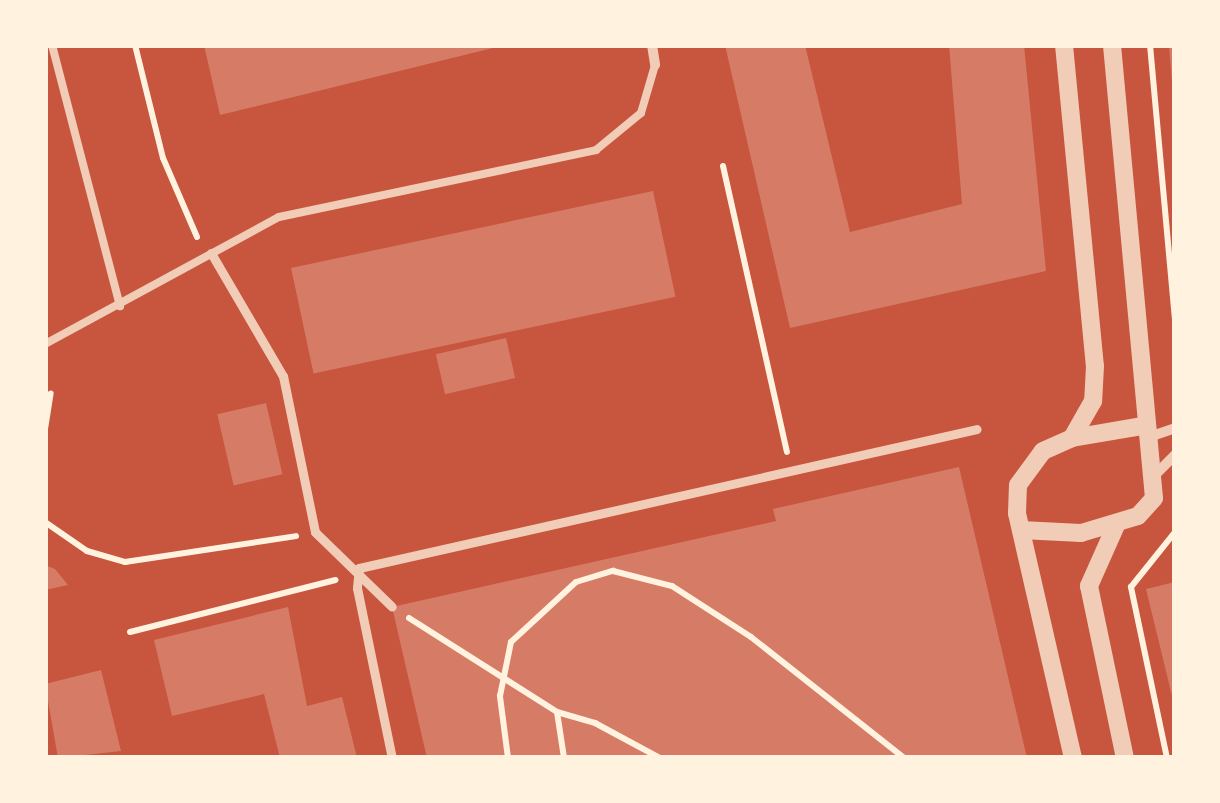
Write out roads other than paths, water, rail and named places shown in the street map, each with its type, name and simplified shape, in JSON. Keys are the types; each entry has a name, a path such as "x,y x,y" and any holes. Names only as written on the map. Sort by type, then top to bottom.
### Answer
{"street":[{"path":"652,45 655,65"},
{"path":"1064,45 1095,366 1093,401 1072,438"},
{"path":"1022,530 1081,533 1117,523 1148,508 1156,474 1148,431 1112,45"},
{"path":"211,253 283,376 315,532 359,568 392,608"},
{"path":"1073,758 1022,530 1018,485 1032,459 1072,438 1175,428"},
{"path":"359,568 977,429"},
{"path":"1156,474 1175,455"},
{"path":"1117,523 1090,586 1125,758"},
{"path":"359,568 357,588 392,758"}],"lane":[{"path":"52,45 120,306"},
{"path":"45,344 279,217 596,150 642,113 655,65"}]}
